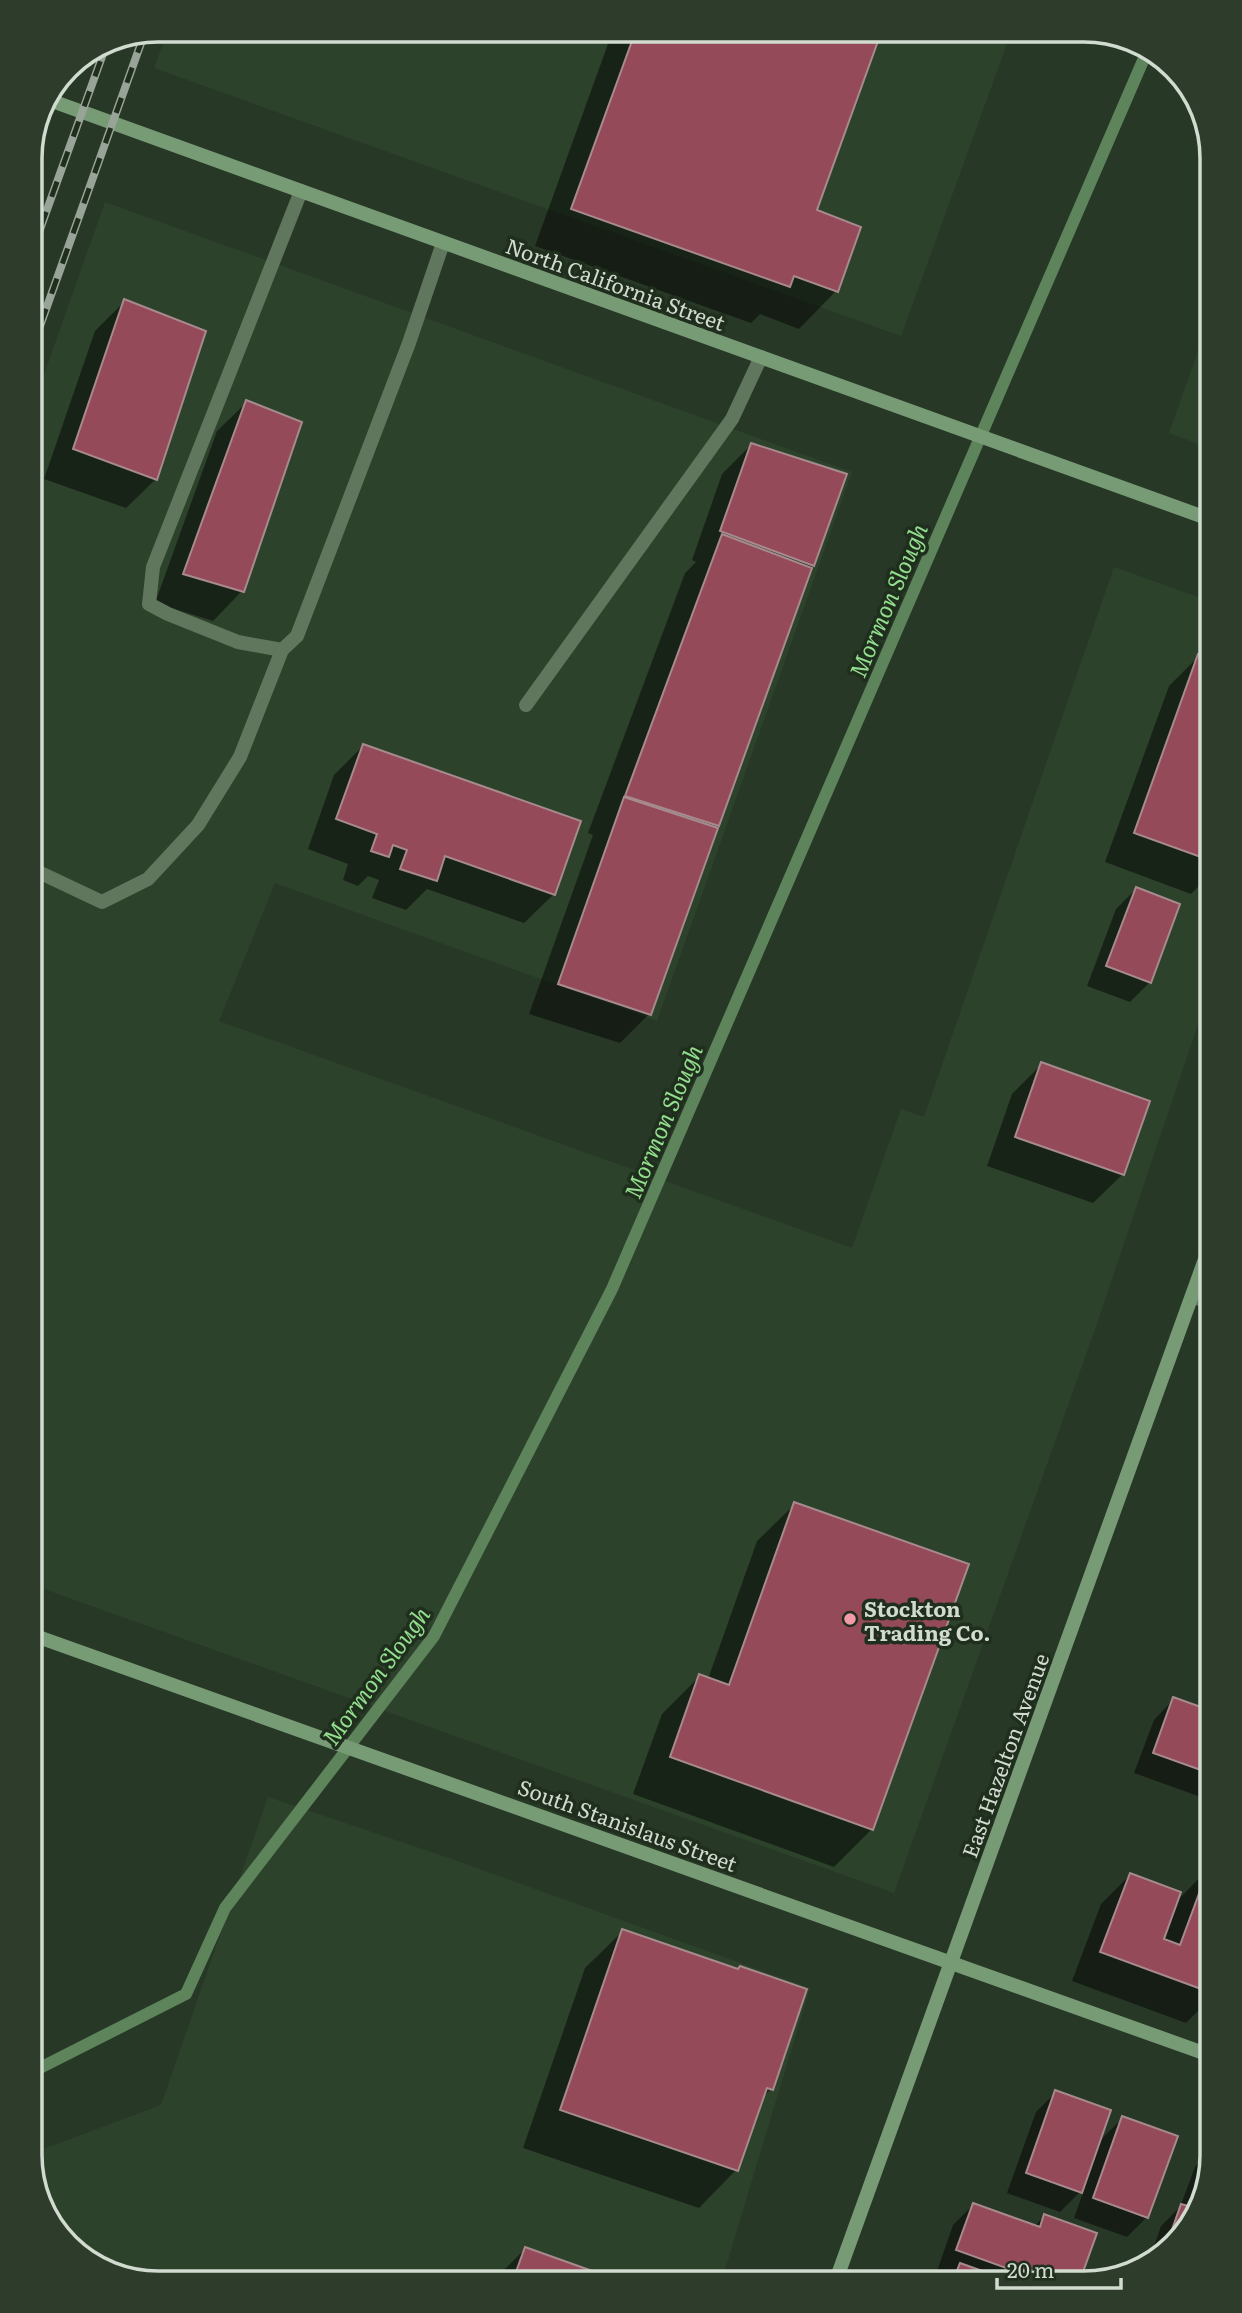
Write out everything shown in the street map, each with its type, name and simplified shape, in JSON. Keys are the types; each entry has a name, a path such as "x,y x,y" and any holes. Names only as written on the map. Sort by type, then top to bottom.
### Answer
{"street":[{"name":"North California Street","path":"57,103 1200,516"},
{"path":"282,650 238,642 149,604 153,567 301,191"},
{"path":"42,874 102,902 148,879 198,825 240,757 282,650 297,636 409,343 443,243"},
{"path":"526,705 732,419 761,357"},
{"name":"East Hazelton Avenue","path":"839,2271 1200,1274"},
{"path":"1192,1297 1200,1299"},
{"name":"South Stanislaus Street","path":"42,1638 1200,2052"}],"shaded area":[{"path":"164,42 1008,42 901,336 154,68"},
{"path":"105,202 852,472 657,1021 275,883 219,1021 852,1248 901,1109 924,1117 1114,567 1200,598 1200,1018 1093,1335 894,1893 42,1588 42,380"},
{"path":"1200,346 1200,445 1169,433"},
{"path":"268,1797 452,1859 810,1988 725,2271 150,2271 121,2265 93,2251 66,2226 51,2200 44,2178 42,2150 161,2105"}],"building":[{"path":"632,42 878,42 817,210 861,227 838,292 794,276 790,287 571,209"},
{"path":"124,299 206,331 157,480 73,449"},
{"path":"246,400 302,422 244,592 183,574"},
{"path":"751,443 847,474 814,566 720,531"},
{"path":"722,534 812,568 719,826 625,796"},
{"path":"1198,654 1200,655 1200,857 1134,833"},
{"path":"363,744 581,821 555,895 445,856 437,881 400,869 407,850 393,845 389,857 371,851 377,834 336,819"},
{"path":"624,797 718,828 651,1015 558,984"},
{"path":"1136,887 1180,904 1151,983 1106,966"},
{"path":"1041,1062 1150,1101 1124,1175 1015,1137"},
{"name":"Stockton Trading Co.","path":"794,1502 969,1564 873,1830 670,1757 699,1674 729,1685"},
{"path":"1173,1697 1200,1707 1200,1770 1153,1753"},
{"path":"1130,1873 1181,1892 1164,1939 1180,1945 1200,1891 1200,1989 1100,1952"},
{"path":"622,1929 738,1969 740,1966 807,1989 773,2090 767,2088 738,2171 560,2110"},
{"path":"1055,2090 1111,2110 1082,2193 1026,2173"},
{"path":"1122,2116 1178,2136 1148,2218 1093,2198"},
{"path":"973,2203 1040,2227 1044,2214 1097,2233 1083,2271 1015,2271 956,2250"},
{"path":"1181,2204 1188,2206 1171,2231"},
{"path":"525,2247 592,2271 516,2271"},
{"path":"960,2263 982,2271 957,2271"}],"waterway":[{"name":"Mormon Slough","path":"42,2067 186,1994 225,1908 434,1636 612,1289 1144,59"}],"railway":[{"path":"42,320 141,43"},
{"path":"42,224 102,57"}],"place":[{"name":"Stockton Trading Co.","path":"850,1619"}]}
